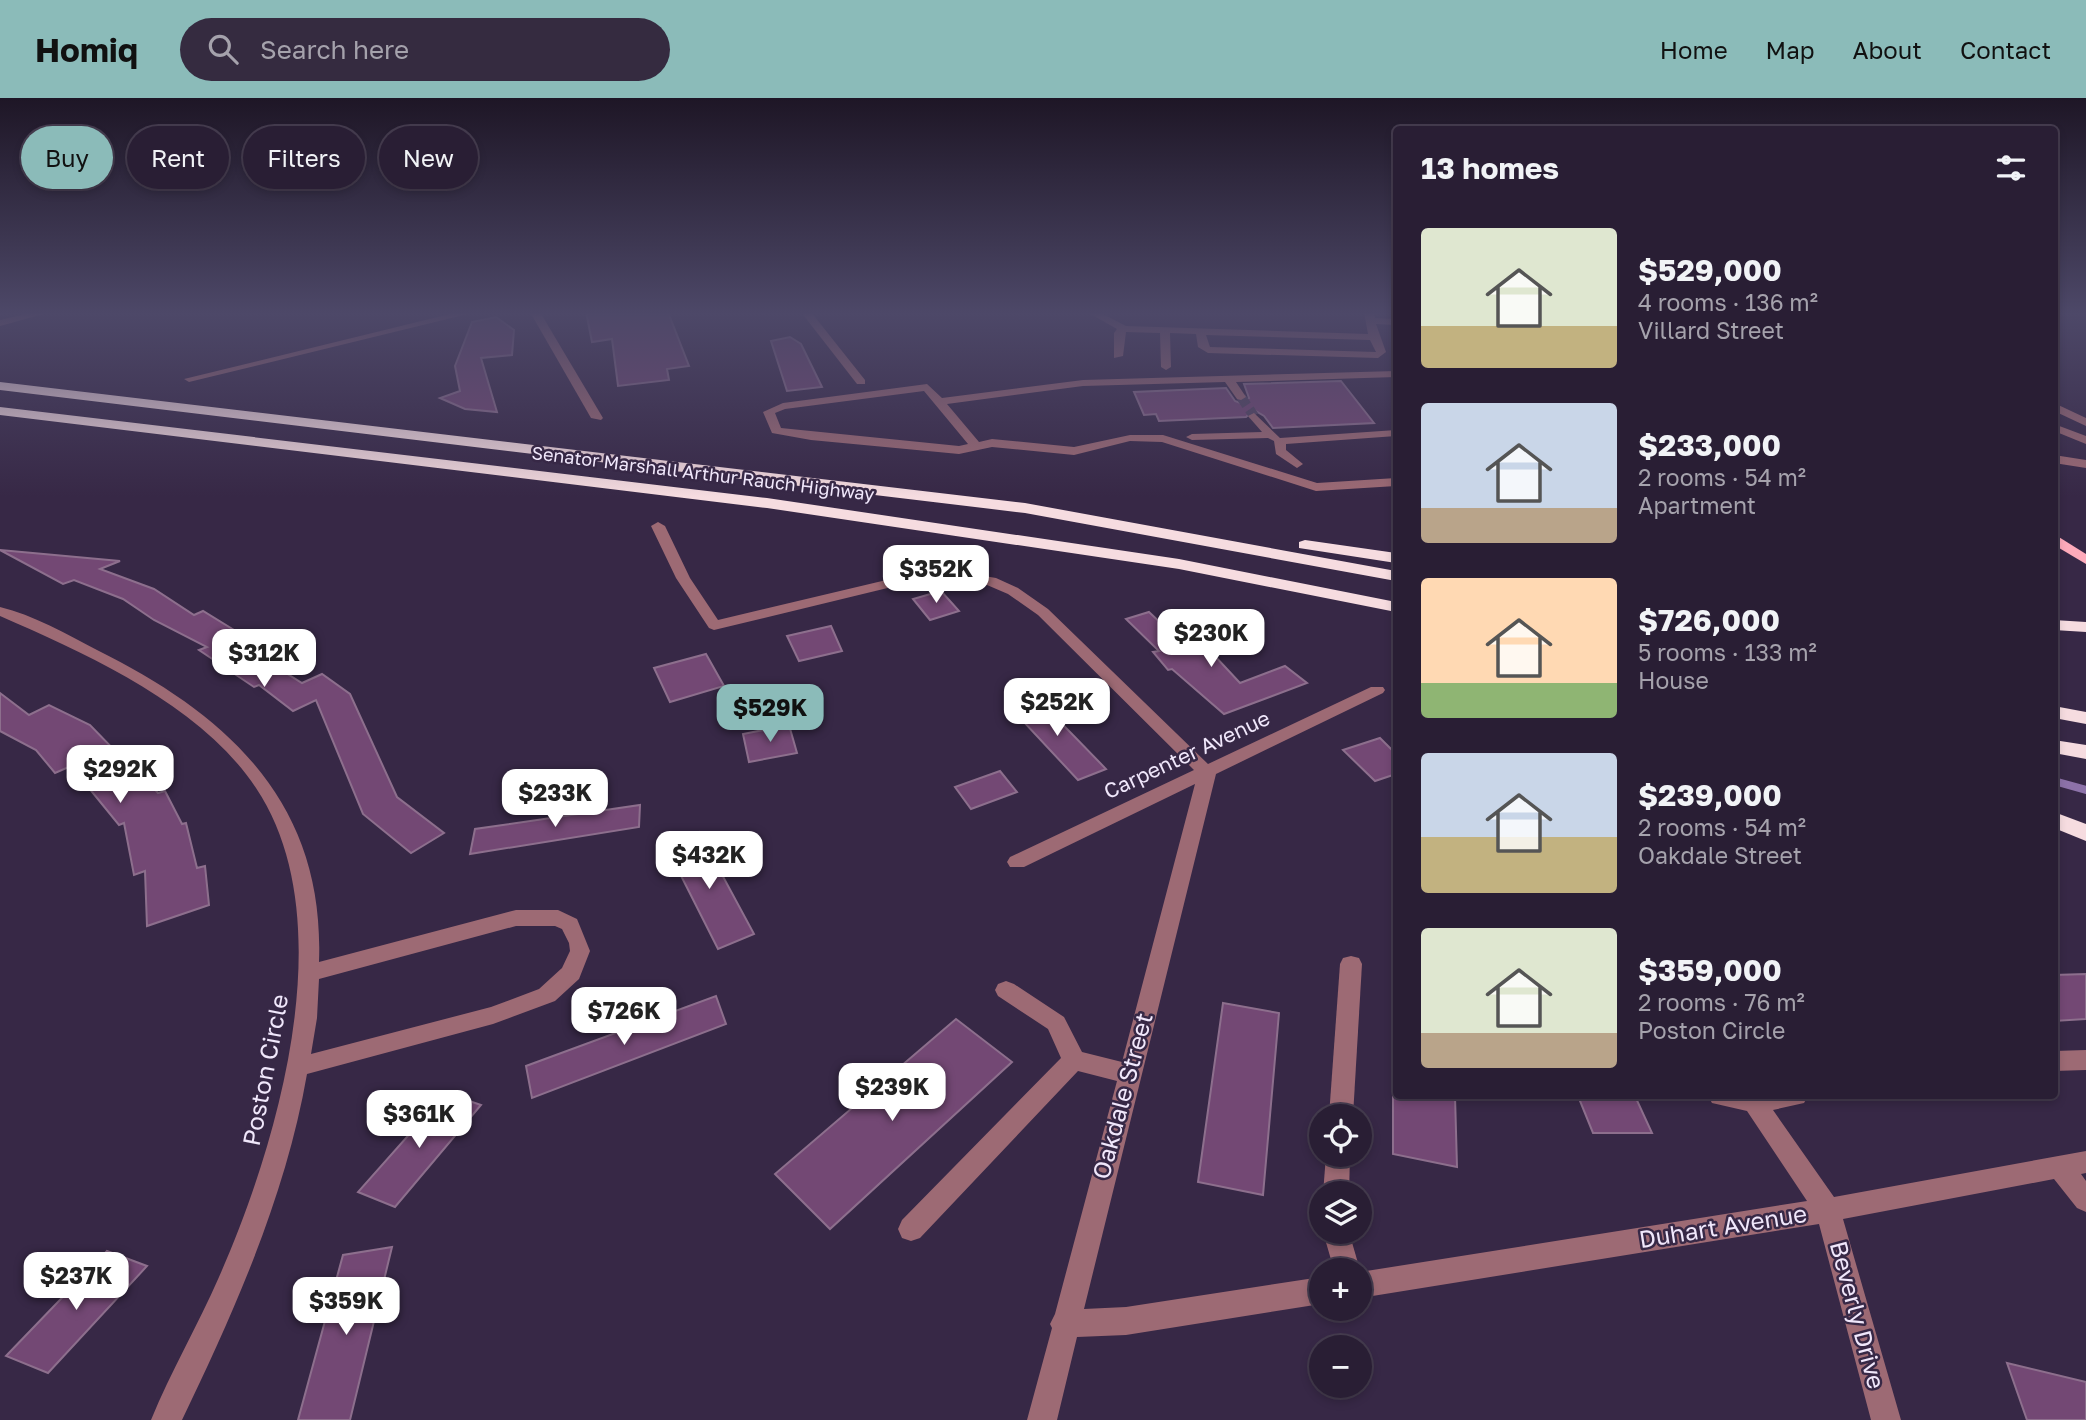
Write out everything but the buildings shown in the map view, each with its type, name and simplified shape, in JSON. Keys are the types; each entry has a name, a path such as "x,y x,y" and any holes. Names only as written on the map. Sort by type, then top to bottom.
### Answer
{"highway":[{"name":"Senator Marshall Arthur Rauch Highway","path":"0,387 1025,508 1393,575"},
{"name":"Senator Marshall Arthur Rauch Highway","path":"0,413 849,514 1179,565 1393,606"},
{"path":"1025,508 1393,558"},
{"path":"2058,713 2086,719"},
{"path":"2058,747 2086,752"},
{"path":"2058,821 2086,833"}],"main road":[{"path":"2058,541 2086,560"}],"street":[{"path":"189,379 211,374"},
{"path":"571,374 597,418"},
{"path":"854,374 861,382"},
{"path":"941,401 1049,386 1227,377 1367,374"},
{"path":"1227,377 1241,397"},
{"path":"976,446 927,387 783,406 769,412 776,431 785,435 959,450 992,443 1074,451 1130,438 1163,439 1316,486 1393,482"},
{"path":"2058,407 2086,408"},
{"path":"2058,408 2086,424"},
{"path":"1254,416 1268,435 1280,442 1393,433"},
{"path":"2058,428 2086,440"},
{"path":"1192,437 1268,435"},
{"path":"1280,442 1280,451 1297,464"},
{"path":"2058,461 2082,463"},
{"path":"657,526 683,578 714,625 937,572 964,574 991,581 1013,591 1043,612 1207,773"},
{"name":"Poston Circle","path":"0,611 67,639 184,707 212,727 267,789 292,839 306,888 311,973 298,1067 256,1219 232,1282 166,1420"},
{"name":"Carpenter Avenue","path":"1017,862 1377,690"},
{"name":"Oakdale Street","path":"1042,1420 1064,1324 1207,773"},
{"path":"298,1067 493,1015 547,995 570,973 580,951 570,925 558,918 516,918 311,973"},
{"path":"1342,1104 1351,964"},
{"path":"1006,990 1056,1023 1074,1059 1129,1074"},
{"path":"911,1229 1074,1059"},
{"path":"2058,1061 2086,1060"},
{"path":"1737,1099 1754,1102 1775,1099"},
{"name":"Beverly Drive","path":"1754,1102 1828,1210 1886,1420"},
{"name":"Duhart Avenue","path":"1372,1283 1828,1210 2086,1162"},
{"path":"2058,1166 2086,1200"},
{"path":"1064,1324 1126,1321 1309,1293"}],"waterway":[{"path":"2058,782 2086,790"}],"tunnel":[{"path":"1241,397 1254,416"}]}
